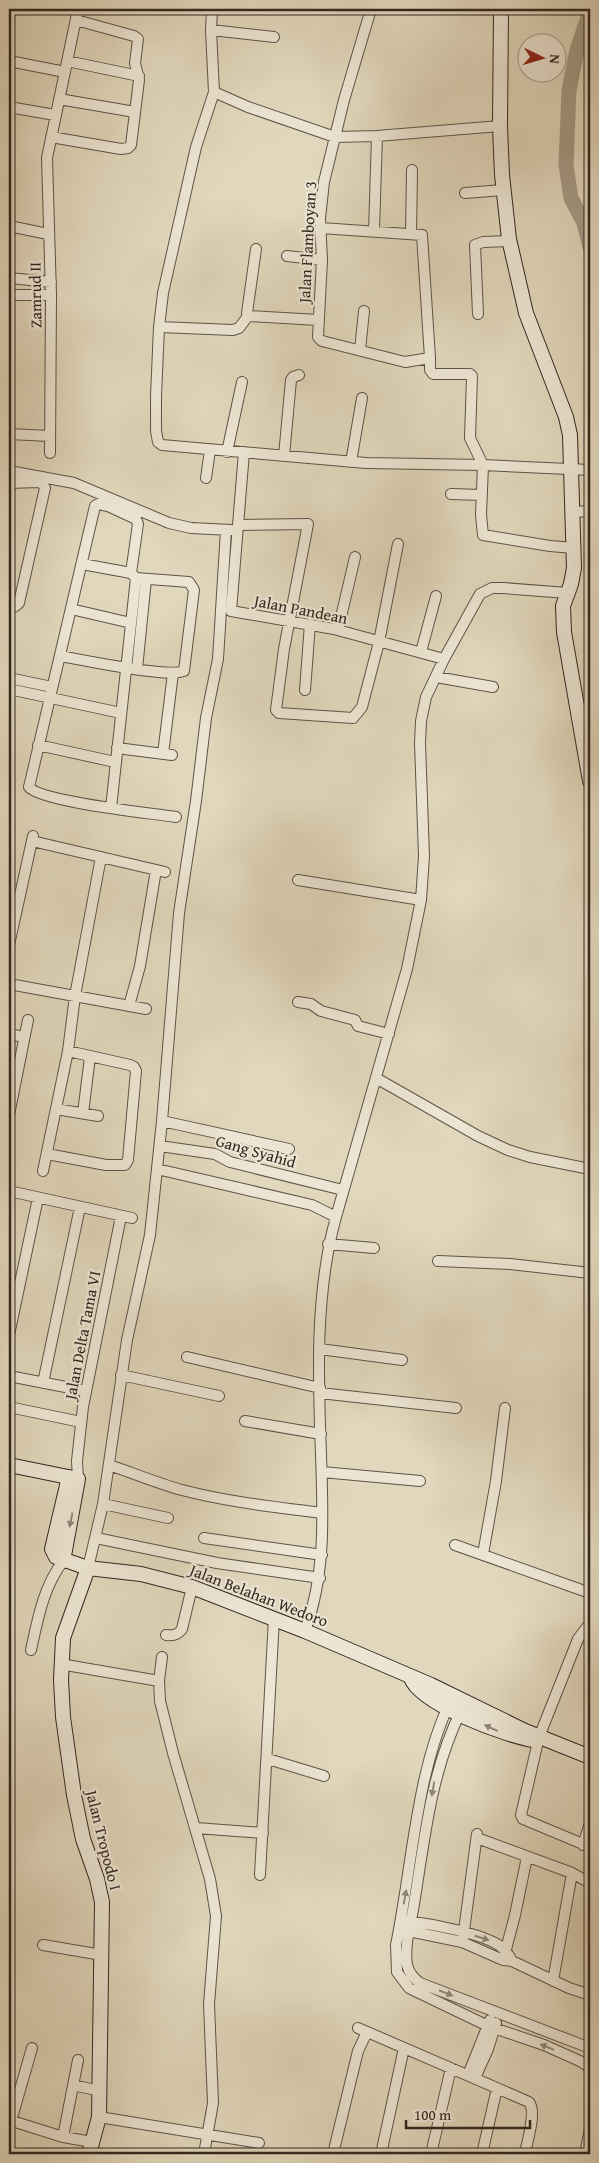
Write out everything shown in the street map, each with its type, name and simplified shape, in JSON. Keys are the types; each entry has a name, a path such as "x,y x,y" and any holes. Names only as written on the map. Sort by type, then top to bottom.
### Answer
{"street":[{"name":"Zamrud II","path":"50,453 51,282 47,170 50,137 78,9"},
{"path":"212,9 211,30 214,92 196,147 165,284 159,327 156,431 158,442 162,445 227,452 351,462 590,470"},
{"name":"Jalan Flamboyan 3","path":"318,320 324,182 371,9"},
{"path":"501,9 500,126 503,190 510,241 526,313 568,426 572,468 574,548 573,577 563,606 564,632 590,781"},
{"path":"50,137 121,149 128,148 131,145 139,76 135,64 138,41 136,36 76,20"},
{"path":"211,30 274,37"},
{"path":"9,61 65,72"},
{"path":"67,61 139,76"},
{"path":"214,92 248,107 335,137 377,136 500,126"},
{"path":"59,99 135,112"},
{"path":"9,107 55,115"},
{"path":"374,231 377,136"},
{"path":"411,234 412,170"},
{"path":"465,193 503,190"},
{"path":"9,226 48,234"},
{"path":"321,228 420,234 422,236 430,370 433,374 467,373 472,376 470,438 483,465 481,495 483,534 550,546 574,548"},
{"path":"478,314 475,245 483,242 510,241"},
{"path":"248,316 246,313 256,249"},
{"path":"287,256 322,260"},
{"path":"9,278 51,282"},
{"path":"9,295 51,294"},
{"path":"360,350 364,311"},
{"path":"159,327 233,330 239,328 248,316"},
{"path":"248,316 318,320 318,337 320,340 405,362 430,358"},
{"path":"284,456 291,380 299,375"},
{"path":"227,452 242,382"},
{"path":"351,462 362,398"},
{"path":"9,434 50,436"},
{"path":"206,478 210,450"},
{"path":"88,1568 103,1504 130,1324 145,1261 160,1146 180,905 196,801 206,718 218,660 244,452"},
{"path":"9,471 74,483 169,523 191,528 308,524 289,621 276,710 279,712 316,716 356,717 362,707 380,642 398,544"},
{"path":"9,482 38,482 42,483 45,488 19,603 14,607 9,607"},
{"path":"450,494 481,495"},
{"path":"137,669 138,521 136,518 101,504 94,506 82,564 29,784 30,790 60,799 111,808 176,816"},
{"path":"573,512 590,511"},
{"name":"Jalan Pandean","path":"235,526 231,610 338,630 444,659"},
{"path":"338,630 355,557"},
{"path":"60,656 173,673 182,672 186,667 194,590 189,582 138,577 82,564"},
{"path":"111,808 131,623 138,577"},
{"path":"305,1631 314,1609 322,1554 320,1349 322,1302 328,1244 408,969 421,900 424,856 424,801 420,757 421,721 426,697 476,600 486,591 492,588 503,588 567,593"},
{"path":"421,652 436,596"},
{"path":"71,609 131,623"},
{"path":"305,690 310,624"},
{"path":"117,748 168,754 173,673"},
{"path":"436,677 493,687"},
{"path":"9,678 121,713"},
{"path":"9,689 51,692"},
{"path":"38,745 115,762"},
{"path":"9,945 32,838 160,871 140,966 138,1008 9,984"},
{"path":"43,1171 68,1051 75,996 101,856"},
{"path":"298,880 421,900"},
{"path":"298,1002 311,1004 321,1011 355,1020 358,1026 389,1034"},
{"path":"9,1115 28,1020"},
{"path":"9,1034 24,1037"},
{"path":"47,1154 106,1165 122,1165 127,1163 136,1069 130,1064 68,1051"},
{"path":"83,1113 90,1057"},
{"path":"376,1078 478,1136 508,1150 530,1157 590,1169"},
{"path":"56,1109 98,1116"},
{"path":"162,1121 289,1149"},
{"name":"Gang Syahid","path":"160,1146 215,1154 230,1162 343,1190"},
{"path":"157,1169 312,1205 336,1217"},
{"path":"9,1191 132,1218"},
{"path":"9,1335 38,1198"},
{"path":"43,1383 80,1207"},
{"name":"Jalan Delta Tama VI","path":"73,1478 86,1391 121,1216"},
{"path":"328,1244 374,1248"},
{"path":"438,1261 510,1264 590,1273"},
{"path":"320,1349 402,1360"},
{"path":"187,1357 320,1391 456,1408"},
{"path":"121,1375 219,1396"},
{"path":"9,1376 86,1391"},
{"path":"9,1407 81,1422"},
{"path":"483,1554 496,1481 505,1408"},
{"path":"245,1421 321,1434"},
{"path":"9,1465 73,1478 52,1549 54,1556 63,1561 53,1574 44,1594 31,1650"},
{"path":"109,1465 195,1493 322,1513"},
{"path":"322,1472 420,1481"},
{"path":"103,1504 168,1518"},
{"path":"9,1528 9,1536"},
{"path":"96,1538 217,1563 320,1578"},
{"path":"204,1538 322,1554"},
{"path":"455,1545 590,1594"},
{"name":"Jalan Belahan Wedoro","path":"63,1561 88,1568 141,1574 192,1587 274,1618 431,1685 456,1705 524,1735 590,1757"},
{"name":"Jalan Tropodo I","path":"88,1568 63,1638 60,1664 63,1718 74,1795 83,1839 100,1890 102,1955 99,2117 90,2148"},
{"path":"166,1635 180,1633 192,1587"},
{"path":"260,1875 268,1759 274,1618"},
{"path":"590,1623 578,1639 543,1740 521,1817 587,1846 590,1824"},
{"path":"162,1657 159,1681 160,1701 168,1736 196,1828 213,1894 216,1916 209,2004 213,2103 204,2154"},
{"path":"60,1664 159,1681"},
{"path":"456,1705 432,1752 423,1784 395,1956 395,1965 400,1979 409,1988 420,1994 491,2027 544,2045 582,2062 590,2068"},
{"path":"456,1705 435,1781 411,1926 407,1960 408,1967 415,1980 590,2048"},
{"path":"268,1759 324,1776"},
{"path":"196,1828 263,1833"},
{"path":"463,1937 477,1836 572,1873 590,1883"},
{"path":"507,1958 527,1857"},
{"path":"554,1981 572,1873"},
{"path":"400,1925 463,1937 554,1981 590,1995"},
{"path":"43,1945 102,1955"},
{"path":"472,2076 496,2013"},
{"path":"333,2154 363,2030 472,2076 532,2104 533,2114 525,2154"},
{"path":"32,2048 10,2120 62,2136 90,2148"},
{"path":"382,2154 404,2048"},
{"path":"62,2136 78,2060"},
{"path":"431,2154 450,2068"},
{"path":"73,2085 100,2091"},
{"path":"482,2154 497,2088"},
{"path":"99,2117 259,2143"},
{"path":"584,2154 590,2129"}],"waterway":[{"path":"590,11 577,50 569,90 566,165 571,198 584,223 590,247"}]}
